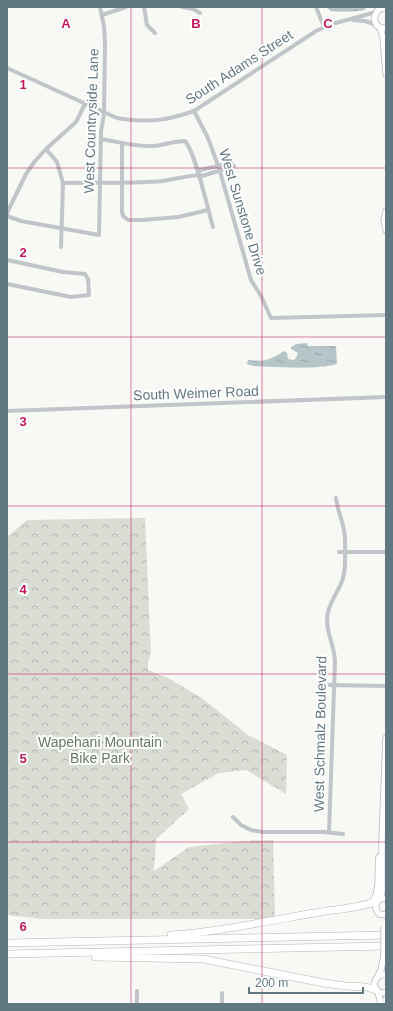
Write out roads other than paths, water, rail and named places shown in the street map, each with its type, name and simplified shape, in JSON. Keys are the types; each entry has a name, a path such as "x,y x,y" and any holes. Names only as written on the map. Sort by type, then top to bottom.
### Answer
{"highway":[{"path":"97,941 209,931 315,912 358,907 379,900"},
{"path":"7,943 386,935"},
{"path":"7,954 386,946"},
{"path":"31,953 68,957 203,959 324,983 366,987 377,991"}],"main road":[{"path":"386,7 378,9 374,18 381,27 383,36 386,54 386,74"},
{"path":"386,211 384,220 386,230"},
{"path":"381,1004 374,982 381,970 385,958 385,924 376,908 382,890 382,837 386,738"},
{"path":"382,837 386,879"},
{"path":"379,900 375,897 378,889 378,864 382,837"},
{"path":"378,913 386,915"},
{"path":"378,976 386,975"},
{"path":"377,991 386,993"},
{"path":"386,999 386,1004"}],"street":[{"name":"West Countryside Lane","path":"62,228 99,235 101,131 104,114 105,43 104,26 100,7"},
{"path":"102,15 126,7"},
{"path":"144,7 147,25 155,33"},
{"path":"182,7 193,9 200,13"},
{"path":"316,7 324,27"},
{"name":"South Adams Street","path":"7,68 104,114 129,120 157,121 194,111 309,34 324,27 346,20 370,15 378,9"},
{"name":"South Adams Street","path":"346,20 365,21 381,27"},
{"path":"7,213 26,174 46,149 76,122 85,104"},
{"name":"West Sunstone Drive","path":"194,111 208,138 220,171 251,280 261,296 271,318 386,315"},
{"path":"101,139 129,145 154,146 185,141 188,145 198,174 213,227"},
{"path":"122,143 123,216 130,220 156,220 178,218 208,210"},
{"path":"46,149 57,162 63,182 61,247"},
{"path":"63,182 148,182 177,179 198,174 202,176 220,171 233,164 200,170 198,174"},
{"path":"7,216 21,221 62,228"},
{"path":"7,260 63,272 85,274 88,279 89,295 71,296 7,284"},
{"name":"South Weimer Road","path":"7,411 386,397"},
{"name":"West Schmalz Boulevard","path":"329,832 335,658 328,630 327,617 330,605 343,580 345,566 345,535 336,504 336,498"},
{"path":"339,552 386,552"},
{"path":"329,685 386,686"},
{"path":"233,817 241,825 251,830 262,832 329,832 343,834"},
{"path":"137,992 137,1004"},
{"path":"222,993 222,1004"}],"water":[{"path":"326,7 366,7 365,10 344,12 331,11"},
{"path":"307,343 308,346 336,346 337,364 319,367 296,368 253,366 247,364 248,360 267,360 284,351 287,353 288,359 294,360 298,353 291,349 291,347 296,344"}],"park label":[{"name":"Wapehani Mountain Bike Park","path":"100,750"}]}
